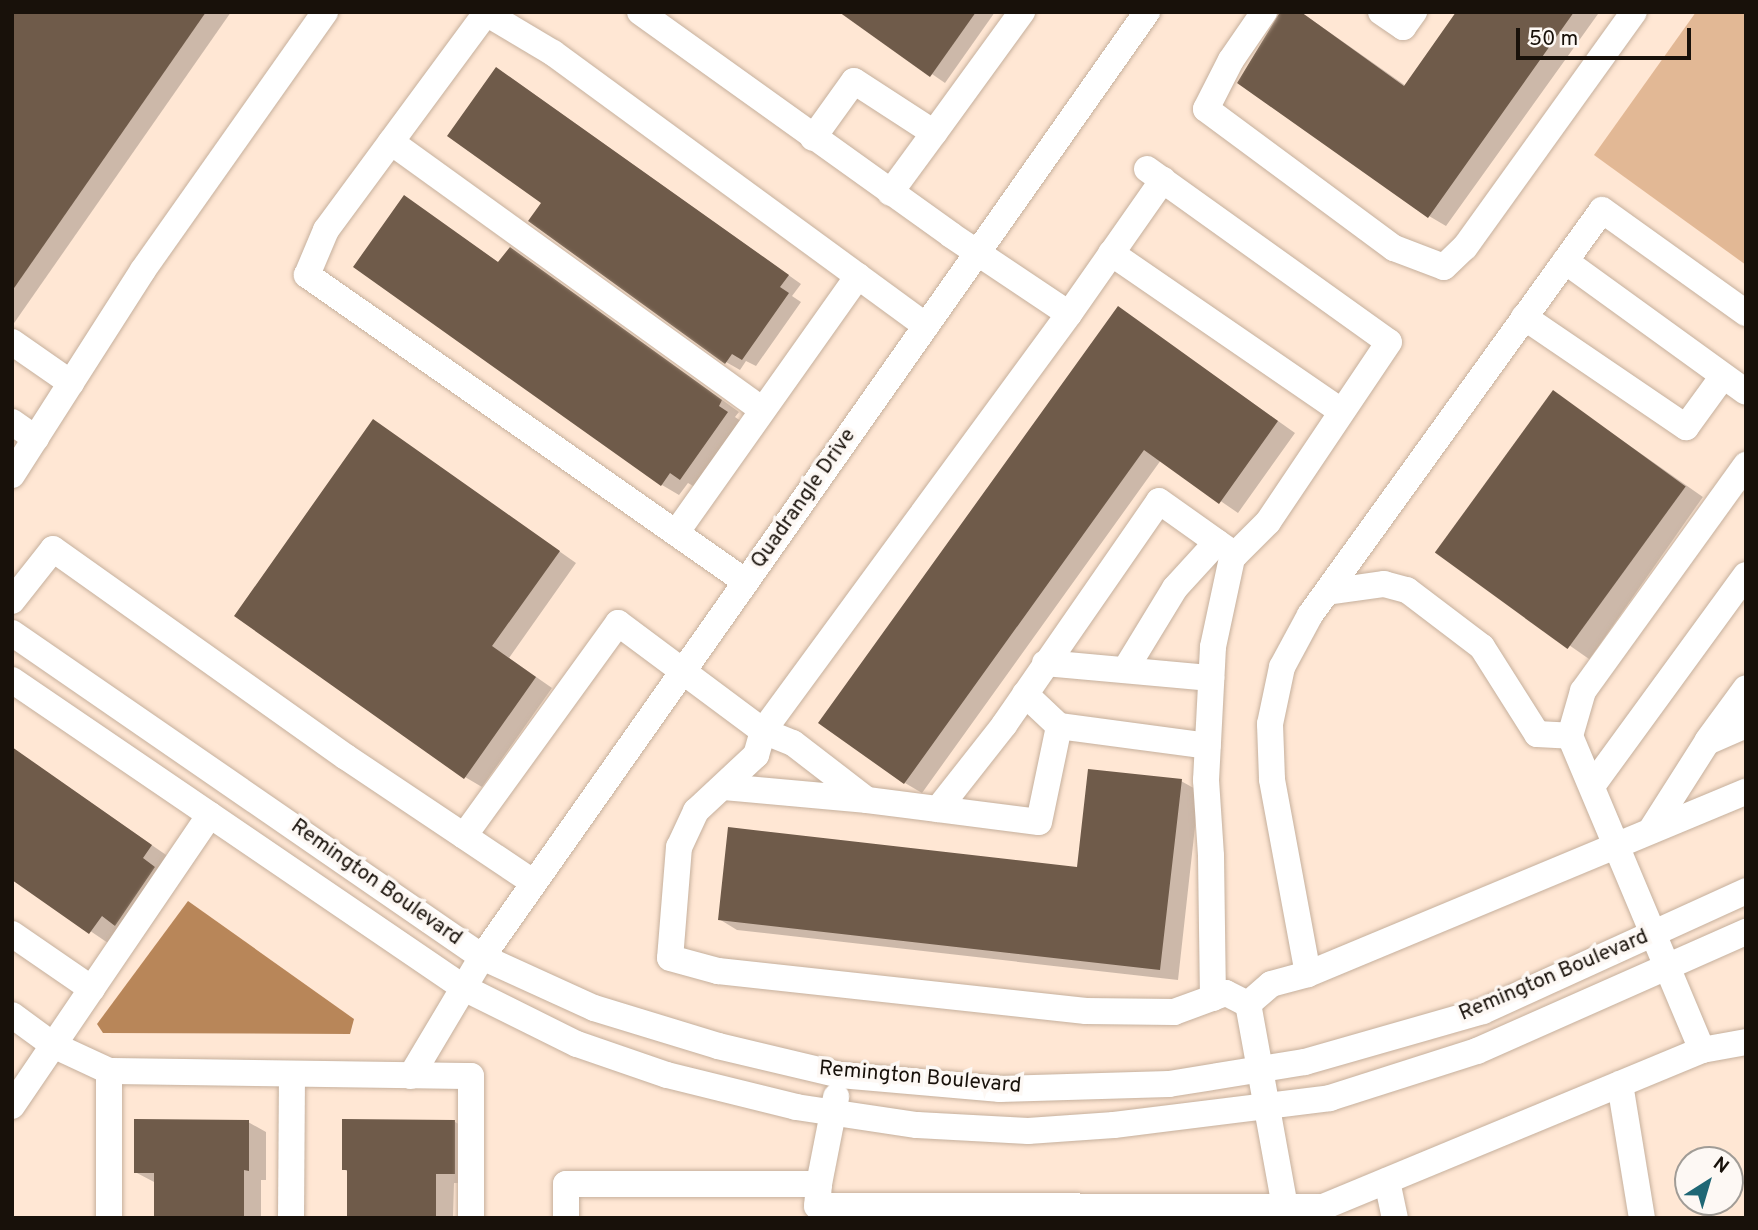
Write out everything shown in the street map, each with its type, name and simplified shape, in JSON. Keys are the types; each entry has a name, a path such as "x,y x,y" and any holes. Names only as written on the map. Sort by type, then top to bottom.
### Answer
{"street":[{"path":"12,474 143,270 325,12"},
{"path":"639,12 813,138 1069,314"},
{"path":"890,192 1022,12"},
{"name":"Quadrangle Drive","path":"411,1076 482,957 1147,12"},
{"path":"1264,12 1231,60 1206,108 1394,248 1444,267 1465,247 1634,12"},
{"path":"1381,12 1403,27 1414,12"},
{"path":"746,582 307,275 326,230 486,13 553,53 926,326"},
{"path":"813,138 854,81 933,133"},
{"path":"391,142 764,410"},
{"path":"1125,670 1175,588 1226,549 1268,522 1389,342 1155,175 1111,253 763,731 756,755 696,811 679,847 670,958 718,971 1086,1011 1174,1012 1226,993 1248,1004"},
{"path":"1308,974 1272,779 1270,724 1282,667 1310,614 1602,209 1746,313"},
{"path":"1111,253 1341,411"},
{"path":"1565,261 1746,392"},
{"path":"676,533 858,276"},
{"path":"1524,317 1686,427 1723,376"},
{"path":"12,342 71,383"},
{"path":"12,422 36,439"},
{"path":"1702,1050 1570,736 1583,691 1746,465"},
{"path":"938,809 1025,694 1158,501 1226,549"},
{"path":"12,601 53,549 346,757 534,883"},
{"path":"1213,998 1208,746 1213,647 1226,549"},
{"path":"1592,786 1746,575"},
{"path":"1327,592 1384,584 1407,590 1482,647 1537,734 1570,736"},
{"path":"464,836 618,623 763,731 793,743 867,800"},
{"name":"Remington Boulevard","path":"12,633 482,957 594,1008 718,1046 840,1075 1000,1089 1169,1084 1306,1062 1483,1011 1746,891"},
{"path":"1045,663 1212,678"},
{"name":"Remington Boulevard","path":"12,680 464,988 577,1044 667,1075 796,1107 833,1113 917,1125 1028,1131 1114,1125 1330,1098 1477,1051 1746,932"},
{"path":"1651,830 1707,742 1746,688"},
{"path":"1025,694 1059,726 1208,746"},
{"path":"1707,742 1746,725"},
{"path":"724,787 867,800 1038,822 1059,726"},
{"path":"1248,1004 1270,984 1308,974 1617,843 1746,792"},
{"path":"13,1102 211,815"},
{"path":"12,934 92,989"},
{"path":"1248,1004 1285,1208"},
{"path":"12,1016 53,1045 109,1071 471,1076 471,1218"},
{"path":"566,1218 566,1184 993,1213 1323,1207 1702,1050 1746,1042"},
{"path":"109,1071 109,1218"},
{"path":"291,1218 292,1074"},
{"path":"818,1202 840,1075"},
{"path":"1619,1084 1642,1218"},
{"path":"1387,1181 1395,1218"}],"shaded area":[{"path":"1696,12 1746,12 1746,265 1594,155"},
{"path":"188,901 354,1019 350,1034 103,1033 97,1024"}],"building":[{"path":"12,12 206,12 12,291"},
{"path":"839,12 976,12 930,77"},
{"path":"1280,12 1301,12 1404,86 1456,12 1574,12 1428,218 1237,83"},
{"path":"496,67 789,275 780,287 789,293 742,360 732,354 725,364 528,221 541,203 447,136"},
{"path":"404,195 498,262 510,247 722,400 719,406 728,412 680,480 670,473 661,486 353,267"},
{"path":"1118,306 1278,421 1219,504 1144,450 904,784 818,723"},
{"path":"1553,390 1686,486 1568,649 1435,553"},
{"path":"373,419 560,551 492,646 536,677 464,779 234,616"},
{"path":"12,747 152,845 143,858 155,867 115,926 102,916 89,934 12,880"},
{"path":"1088,769 1182,779 1160,970 718,920 728,827 1077,867"},
{"path":"134,1119 249,1120 249,1171 244,1170 244,1218 154,1218 154,1173 134,1173"},
{"path":"342,1119 455,1120 455,1174 436,1174 436,1218 347,1218 347,1170 342,1170"}]}
